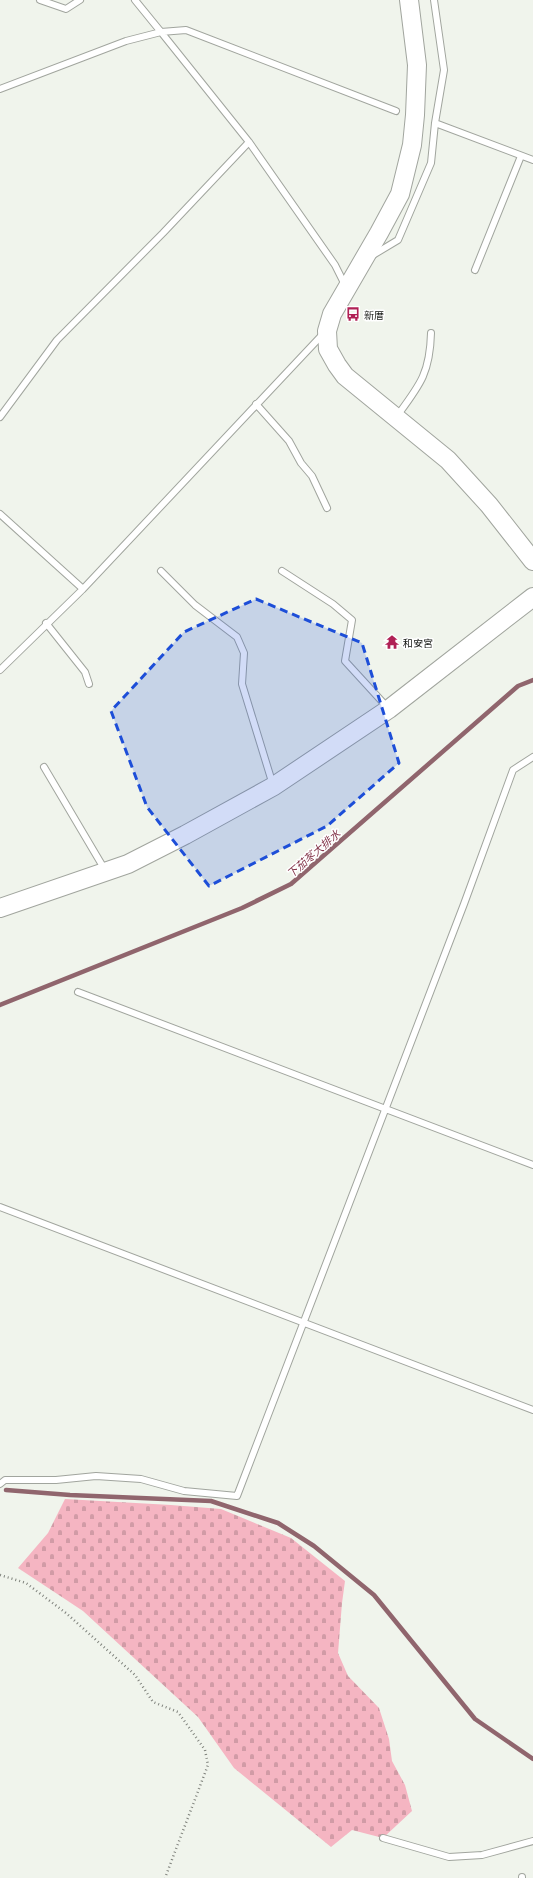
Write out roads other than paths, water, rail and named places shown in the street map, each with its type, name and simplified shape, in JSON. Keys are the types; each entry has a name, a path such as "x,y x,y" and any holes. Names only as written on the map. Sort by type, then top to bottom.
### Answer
{"street":[{"path":"409,0 417,66 412,145 400,194 332,314 327,330 328,350 336,365 346,376 448,460 489,505 533,561"},
{"path":"0,908 128,864 186,835 274,786 390,709 533,597"}],"lane":[{"path":"40,0 66,9 80,0"},
{"path":"134,0 249,142 335,265 347,289"},
{"path":"363,261 398,240 431,163 435,123 444,70 434,0"},
{"path":"0,89 126,40 161,32 186,30 396,111"},
{"path":"435,123 533,160"},
{"path":"0,417 57,340 157,239 249,142"},
{"path":"475,270 521,156"},
{"path":"0,670 46,623 83,589 327,330"},
{"path":"396,417 414,393 426,372 430,352 431,333"},
{"path":"256,404 289,442 301,463 312,476 327,508"},
{"path":"0,514 83,589"},
{"path":"161,571 194,605 237,637 244,653 242,684 274,786"},
{"path":"282,571 333,604 352,620 345,660 390,709"},
{"path":"46,623 85,672 89,684"},
{"path":"0,1484 5,1480 56,1480 96,1476 141,1479 184,1491 237,1496 464,904 513,770 533,757"},
{"path":"44,767 106,872"},
{"path":"78,992 533,1165"},
{"path":"0,1208 533,1410"},
{"path":"383,1838 449,1857 482,1855 533,1841"}],"waterway":[{"name":"下茄苳大排水","path":"0,1005 242,908 291,884 518,686 533,680"},
{"path":"6,1490 70,1495 211,1501 278,1523 314,1546 374,1595 475,1719 533,1759"}],"place":[{"name":"新厝","path":"353,314"},
{"name":"和安宮","path":"392,642"}]}
